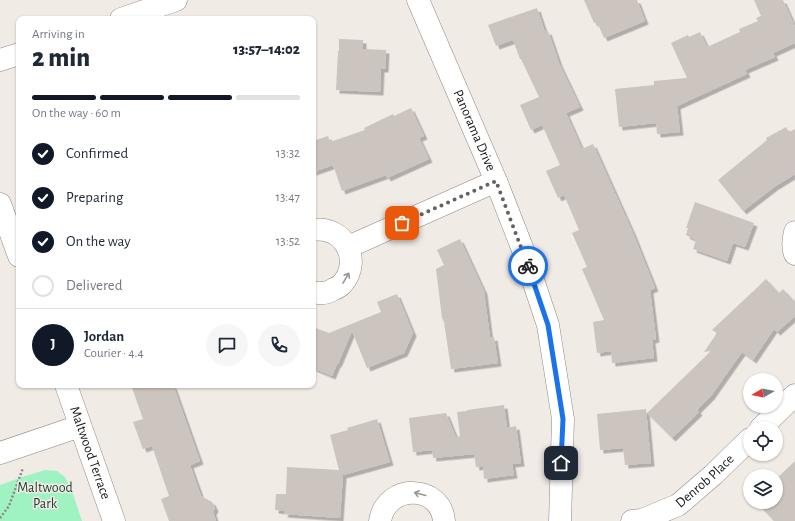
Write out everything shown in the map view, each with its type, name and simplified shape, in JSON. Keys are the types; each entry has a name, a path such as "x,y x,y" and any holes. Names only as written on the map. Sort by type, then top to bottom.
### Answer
{"street":[{"path":"130,16 176,0"},
{"name":"Panorama Drive","path":"412,0 496,181 523,250 548,325 563,419 560,521"},
{"path":"0,60 16,55"},
{"path":"348,247 496,181"},
{"path":"0,204 16,248"},
{"path":"316,229 328,230 340,237 348,247 351,260 349,274 341,285 330,292 316,293"},
{"path":"795,232 793,240 795,254"},
{"name":"Maltwood Terrace","path":"67,388 114,521"},
{"path":"768,421 795,395"},
{"path":"0,453 80,426"},
{"name":"Denrob Place","path":"632,521 642,520 678,505 713,475 743,446"},
{"path":"380,521 381,513 389,502 400,494 413,492 426,496 437,504 444,521"}],"path":[{"path":"0,518 9,506 30,443"}],"green space":[{"name":"Maltwood Park","path":"45,470 57,471 65,477 71,488 82,521 0,521 0,485"}],"building":[{"path":"584,0 637,0 645,21 604,38 597,22 594,23"},
{"path":"754,0 783,0 795,27 795,43 773,53 775,57 745,70 747,74 677,106 680,132 657,134 656,123 619,127 615,89 654,85 654,81 687,78 671,43 688,35 689,37 700,32 707,47 740,32 739,29 758,21 756,18 761,16"},
{"path":"537,8 545,32 548,31 559,63 580,107 566,113 582,149 593,144 633,233 655,288 650,290 656,339 652,340 654,358 612,363 611,351 597,353 593,322 604,320 582,269 587,267 572,233 579,230 564,195 558,198 546,171 560,165 542,125 531,130 520,105 539,97 520,59 513,40 496,46 488,25"},
{"path":"339,39 363,40 363,49 386,50 385,69 381,69 380,92 336,90"},
{"path":"411,108 424,136 419,138 429,159 387,178 386,175 342,191 333,165 316,171 316,140 328,136 330,142 365,130 364,128 393,114 394,116"},
{"path":"786,127 789,132 795,129 795,174 774,187 743,211 718,180 767,140 766,138"},
{"path":"695,202 754,223 745,247 733,243 727,261 693,249 696,240 686,235 688,228 686,228"},
{"path":"460,239 484,291 490,338 494,337 498,363 451,369 444,322 442,318 436,269 444,265 437,250"},
{"path":"766,279 779,293 783,289 795,302 795,316 777,332 774,329 753,360 742,352 711,396 697,410 699,412 672,438 647,413 711,351 704,352 717,333 712,330"},
{"path":"397,294 413,333 404,353 367,368 352,331 332,376 316,369 316,328 329,333 381,312 377,302"},
{"path":"132,388 174,388 200,461 190,465 201,496 212,502 215,508 213,512 216,521 169,521 161,499 169,496 152,446 143,449 133,422 143,419"},
{"path":"504,405 507,428 516,426 521,463 512,464 514,475 484,479 483,466 476,467 474,454 433,458 432,450 413,452 409,418 446,413 456,438 460,436 457,412"},
{"path":"646,409 651,463 625,465 623,448 600,450 597,414"},
{"path":"377,419 390,462 343,475 340,518 284,514 285,511 275,510 276,494 286,494 287,467 339,470 330,435"},
{"path":"795,461 795,521 774,521 763,509 783,509 783,472"}],"way so far":[{"path":"402,223 496,181 528,266"}],"route":[{"path":"528,266 548,325 563,419 561,463"}]}
